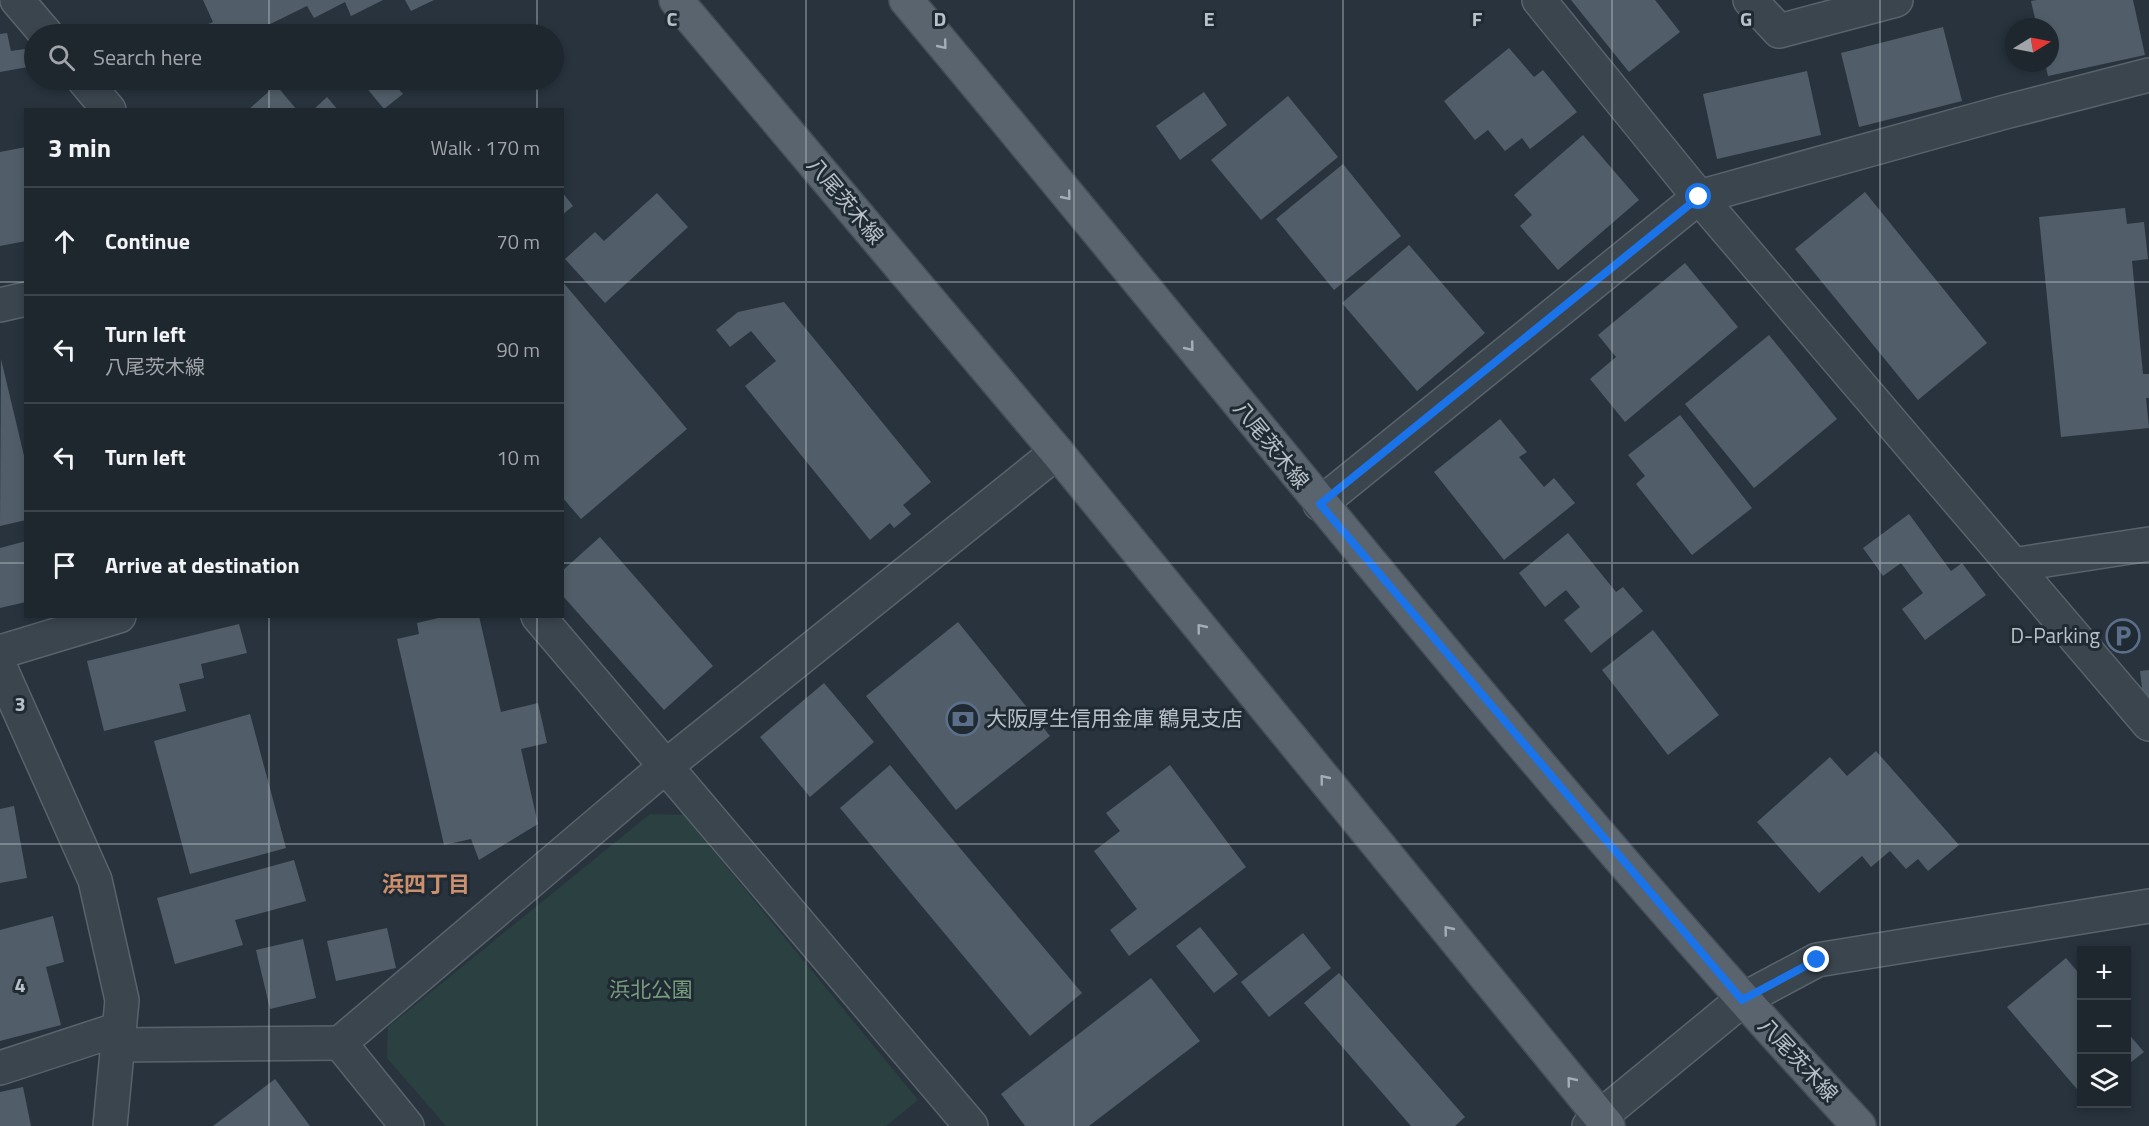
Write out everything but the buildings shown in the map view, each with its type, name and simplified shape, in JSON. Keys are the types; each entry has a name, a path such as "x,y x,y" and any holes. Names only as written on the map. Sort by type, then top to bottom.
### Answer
{"main road":[{"name":"八尾茨木線","path":"676,0 1057,452 1599,1123"},
{"name":"八尾茨木線","path":"906,0 1320,504 1742,1000 1859,1126"}],"street":[{"path":"17,0 37,24"},
{"path":"1539,0 1699,197 2149,724"},
{"path":"1750,0 1779,31 1896,0"},
{"path":"1320,504 1699,197 2004,112 2149,75"},
{"path":"92,90 107,108"},
{"path":"0,305 24,299"},
{"path":"0,1068 118,1037 340,1043 666,766 1057,452"},
{"path":"2013,565 2149,544"},
{"path":"0,652 112,618"},
{"path":"540,618 971,1126"},
{"path":"0,667 95,880 122,1000 110,1126"},
{"path":"1599,1123 1742,1000 1817,960 2149,906"},
{"path":"340,1043 407,1126"}],"green space":[{"name":"浜北公園","path":"650,814 684,815 918,1100 886,1126 446,1126 387,1058 388,1027"}],"place":[{"name":"D-Parking","path":"2123,636"},
{"name":"大阪厚生信用金庫 鶴見支店","path":"963,719"}],"district":[{"name":"浜四丁目","path":"426,884"}],"route":[{"path":"1699,197 1320,504 1742,1000 1817,960"}]}
